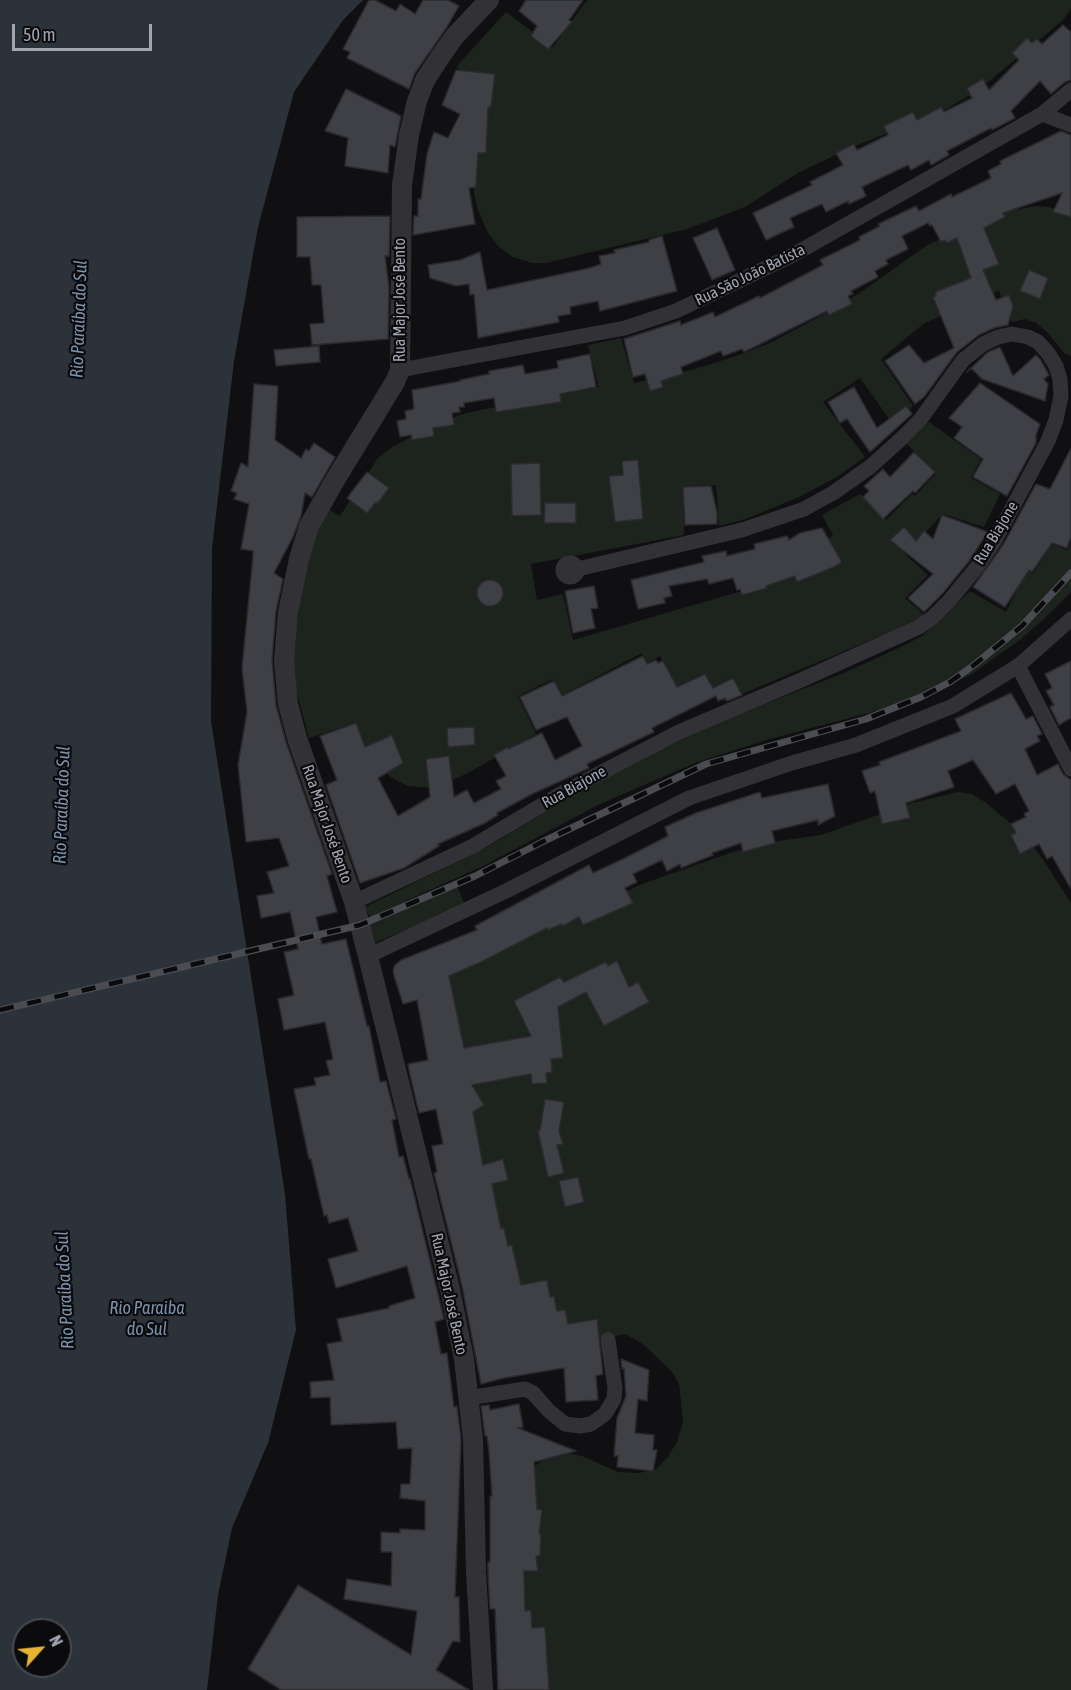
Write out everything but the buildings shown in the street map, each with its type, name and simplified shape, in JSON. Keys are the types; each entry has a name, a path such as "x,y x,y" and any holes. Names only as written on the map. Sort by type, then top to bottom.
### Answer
{"street":[{"name":"Rua Major José Bento","path":"483,1690 476,1572 473,1439 464,1359 450,1289 354,902 297,738 285,682 288,612 309,526 400,370 402,185 409,135 417,101 425,80 440,57 455,36 489,0"},
{"name":"Rua São João Batista","path":"400,370 624,328 676,311 793,255 1042,114 1071,90"},
{"path":"1042,114 1071,125"},
{"name":"Rua Biajone","path":"354,902 473,846 564,792 679,732 924,624 950,600 989,549 1048,441 1056,420 1061,396 1060,379 1056,366 1048,352 1038,342 1028,337 1012,334 998,337 983,344 963,360 920,420 902,438 870,467 833,493 804,508 742,530 578,569"},
{"path":"368,956 506,891 689,798 792,763 856,745 953,706 1018,666 1071,619"},
{"path":"1018,666 1071,769"},
{"path":"468,1398 525,1389 533,1393 549,1412 566,1424 580,1426 591,1424 606,1414 614,1399 615,1388 608,1340"}],"shaded area":[{"path":"587,0 1071,0 1071,9 1062,21 977,91 941,112 850,148 798,173 745,207 687,229 546,263 533,263 513,257 499,247 488,233 477,208 472,180 472,159 492,91 456,67 506,12 553,47"},
{"path":"1036,206 1071,213 1071,356 1065,354 1047,332 1036,323 1025,319 1012,322 999,291 972,301 923,324 881,359 913,406 895,427 860,378 823,402 865,457 837,477 797,498 746,519 719,526 716,485 683,486 684,535 531,564 537,600 563,594 573,640 828,566 831,570 843,562 829,539 833,535 822,515 860,494 886,520 912,494 915,496 936,473 907,444 929,422 981,459 971,478 1000,494 984,527 943,514 905,554 928,575 905,598 924,615 914,622 742,694 733,677 712,687 705,673 675,687 660,656 647,663 642,653 562,695 553,679 518,696 536,734 466,774 433,788 408,786 389,776 373,759 351,724 309,738 294,682 293,639 302,576 328,509 340,516 378,458 392,447 434,425 466,413 599,387 588,345 621,338 634,383 695,369 739,355 770,343 826,313 858,294 926,246 954,232 1008,211"},
{"path":"1043,541 1068,550 1071,541 1071,592 1021,639 972,674 918,700 766,740 695,763 598,805 483,866 370,917 365,907 489,846 582,790 705,727 844,673 922,636 970,591 1006,612 1017,590 1000,578 1023,567 1033,574 1046,553 1038,547"},
{"path":"958,792 972,794 985,802 1021,832 1042,858 1071,903 1071,1690 529,1690 524,1592 532,1468 548,1457 564,1453 582,1456 618,1472 639,1473 656,1469 667,1458 677,1442 683,1422 679,1384 672,1372 643,1344 625,1334 532,1356 432,978 642,884 733,852 771,842 821,835 912,803"},
{"path":"457,886 465,905 370,945 363,926"}],"water":[{"name":"Rio Paraiba do Sul","path":"0,0 363,0 343,20 294,92 258,227 234,361 212,548 211,721 285,1194 296,1330 268,1443 232,1528 218,1595 207,1690 0,1690"}],"railway":[{"path":"0,1010 360,925 475,876 706,764 866,719 921,697 950,682 1022,626 1071,573"}],"water label":[{"name":"Rio Paraíba do Sul","path":"79,319"},
{"name":"Rio Paraíba do Sul","path":"62,805"},
{"name":"Rio Paraíba do Sul","path":"65,1290"}]}
